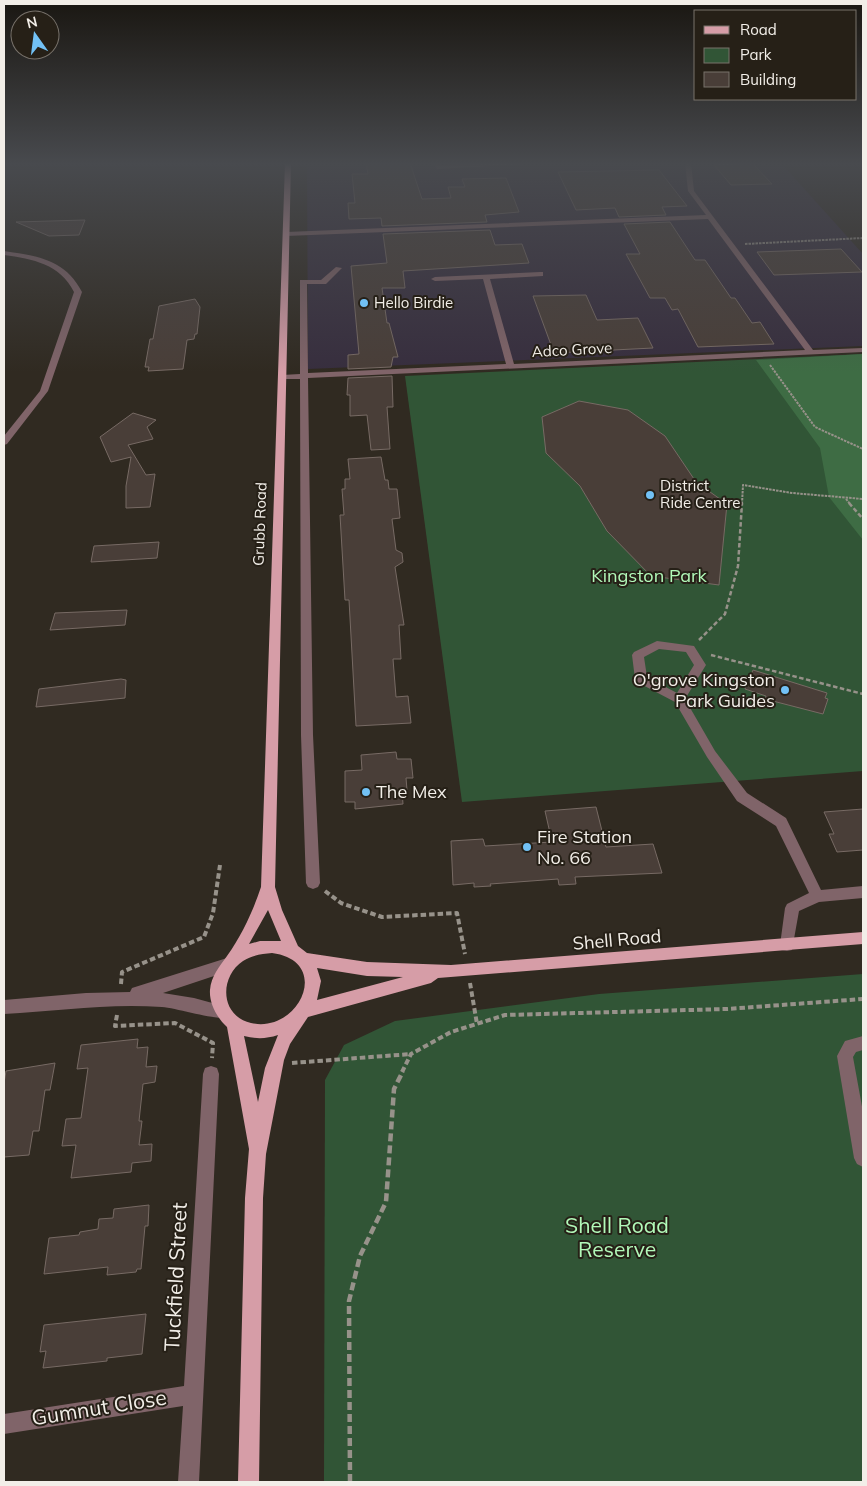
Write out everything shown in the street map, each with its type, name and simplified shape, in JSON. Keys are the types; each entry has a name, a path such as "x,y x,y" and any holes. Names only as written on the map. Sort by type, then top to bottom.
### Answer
{"main road":[{"name":"Grubb Road","path":"230,962 260,912 268,887 286,234"},
{"name":"Grubb Road","path":"268,887 275,910 298,955"},
{"name":"Shell Road","path":"300,1014 394,985 451,972 863,938"},
{"path":"256,1156 274,1064 284,1039 300,1014 310,998 313,984 311,971 298,955 278,946 262,946 247,950 230,962 220,976 216,988 217,1001 221,1012 234,1024 249,1031 266,1031 283,1026 300,1014"},
{"name":"Shell Road","path":"298,955 367,969 451,972"},
{"path":"234,1024 249,1099 256,1156 248,1482"}],"street":[{"path":"286,234 327,232"},
{"path":"723,232 811,353"},
{"path":"4,253 55,265 69,274 78,292 44,391 4,442"},
{"path":"313,883 307,735 303,282 323,282 338,268"},
{"path":"435,279 540,274"},
{"path":"486,277 511,366"},
{"name":"Adco Grove","path":"282,377 863,350"},
{"path":"679,699 700,665 690,649 657,645 638,655 641,679 679,699 711,754 742,797 781,822 817,896"},
{"path":"787,945 792,908 817,896 863,892"},
{"path":"120,997 165,986 230,962"},
{"path":"4,1007 120,997 165,999 221,1012"},
{"path":"863,1043 852,1046 846,1056 863,1158"},
{"name":"Tuckfield Street","path":"189,1482 211,1074"},
{"name":"Gumnut Close","path":"4,1424 194,1394"}],"path":[{"path":"732,244 863,238"},
{"path":"769,364 815,427 863,449"},
{"path":"690,649 725,614 738,566 743,485 792,493 863,499"},
{"path":"845,498 863,520"},
{"path":"690,649 863,694"},
{"path":"313,883 341,903 382,917 457,913 477,1024"},
{"path":"274,1064 411,1054 451,1032 505,1015 727,1009 863,999"},
{"path":"350,1482 349,1301 360,1256 386,1202 394,1089 411,1054"}],"shaded area":[{"path":"307,232 843,232 863,254 863,346 308,369"}],"green space":[{"name":"Kingston Park","path":"863,354 863,771 462,802 405,376"},
{"path":"863,354 863,540 829,497 820,448 756,360"},
{"name":"Shell Road Reserve","path":"863,974 863,1482 324,1482 325,1080 344,1045 395,1021 599,994"}],"building":[{"path":"40,232 80,232 79,235 49,236"},
{"path":"491,232 495,245 522,244 529,263 403,271 405,288 382,288 387,323 389,323 398,357 393,357 391,367 348,369 348,355 359,354 351,266 387,263 383,234"},
{"path":"628,232 677,232 695,260 705,260 731,298 735,298 752,323 760,322 774,344 698,347 678,309 672,310 665,298 650,298 626,254 640,254"},
{"path":"841,249 862,272 774,275 757,252"},
{"path":"586,295 597,320 638,318 653,348 554,353 533,296"},
{"path":"195,299 200,307 197,334 195,334 194,339 187,340 183,369 148,371 149,367 145,367 150,339 153,339 159,306"},
{"path":"392,376 393,407 387,407 390,449 371,450 367,415 350,416 350,395 347,395 348,378"},
{"name":"District Ride Centre","path":"579,401 628,410 665,436 696,482 727,504 719,585 651,576 607,531 580,486 546,453 542,417"},
{"path":"133,413 156,420 147,427 153,439 128,445 146,475 155,474 150,507 126,508 126,486 131,457 111,462 100,437"},
{"path":"381,457 385,480 388,480 389,489 397,489 400,518 392,519 396,550 402,553 403,562 395,567 404,625 399,625 401,659 393,659 396,697 408,696 411,723 356,726 349,600 345,600 340,515 344,515 342,489 345,489 345,479 350,479 348,459"},
{"path":"159,542 157,558 91,562 94,546"},
{"path":"127,610 125,625 50,630 55,613"},
{"name":"O'grove Kingston Park Guides","path":"753,670 827,693 825,698 828,699 823,714 765,699 766,696 745,689"},
{"path":"121,679 126,680 125,698 36,707 39,689"},
{"path":"396,752 397,759 411,759 413,778 406,778 407,790 402,791 403,804 355,809 355,802 345,802 345,771 362,770 361,755"},
{"name":"Fire Station No. 66","path":"596,807 606,847 653,844 662,873 575,877 576,884 559,885 558,879 474,887 474,883 453,885 451,841 483,839 485,846 552,842 545,811"},
{"path":"863,809 863,850 837,852 829,834 834,834 824,812"},
{"path":"138,1039 137,1048 148,1047 146,1067 157,1066 155,1082 143,1084 139,1121 142,1121 139,1145 152,1144 151,1161 132,1163 131,1172 71,1178 76,1145 62,1146 66,1119 81,1118 88,1068 77,1069 81,1045"},
{"path":"55,1063 50,1090 45,1090 39,1131 33,1131 29,1155 4,1157 4,1083 6,1071"},
{"path":"149,1205 148,1226 145,1226 141,1269 137,1269 136,1272 107,1275 108,1267 44,1274 49,1238 79,1235 80,1232 98,1229 99,1219 113,1218 114,1209"},
{"path":"146,1314 142,1354 107,1358 107,1361 43,1368 46,1351 40,1352 44,1325"}],"place":[{"name":"Hello Birdie","path":"364,303"},
{"name":"District Ride Centre","path":"650,495"},
{"name":"O'grove Kingston Park Guides","path":"785,690"},
{"name":"The Mex","path":"366,792"},
{"name":"Fire Station No. 66","path":"527,847"}]}
